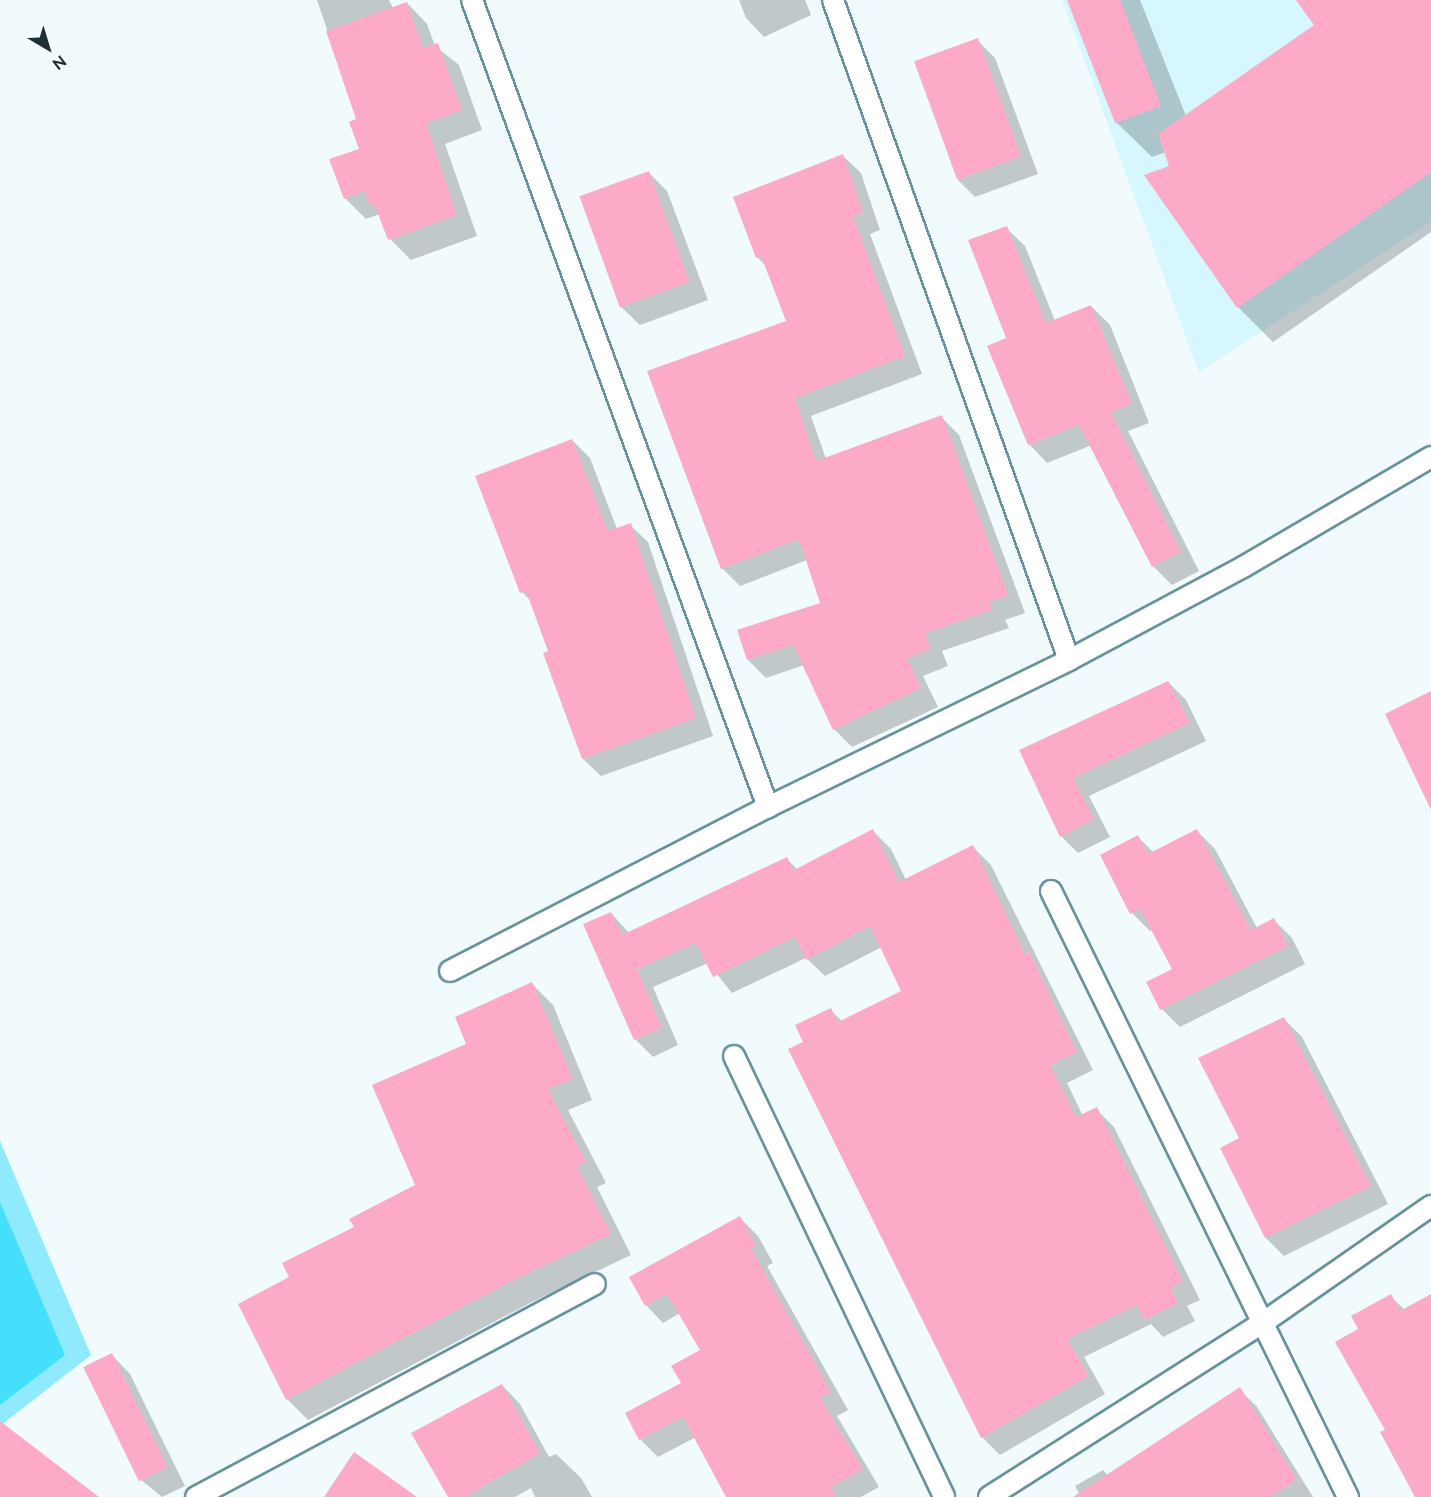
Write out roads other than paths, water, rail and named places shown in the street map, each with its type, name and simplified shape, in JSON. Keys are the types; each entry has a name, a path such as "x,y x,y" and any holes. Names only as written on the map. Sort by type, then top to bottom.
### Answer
{"lane":[{"path":"472,0 768,807"},
{"path":"833,0 1069,660"},
{"path":"450,970 768,807 1069,660 1243,567 1431,457"},
{"path":"1051,891 1261,1324 1348,1497"},
{"path":"734,1056 944,1497"},
{"path":"989,1497 1261,1324 1431,1206"},
{"path":"196,1497 596,1284"}]}
